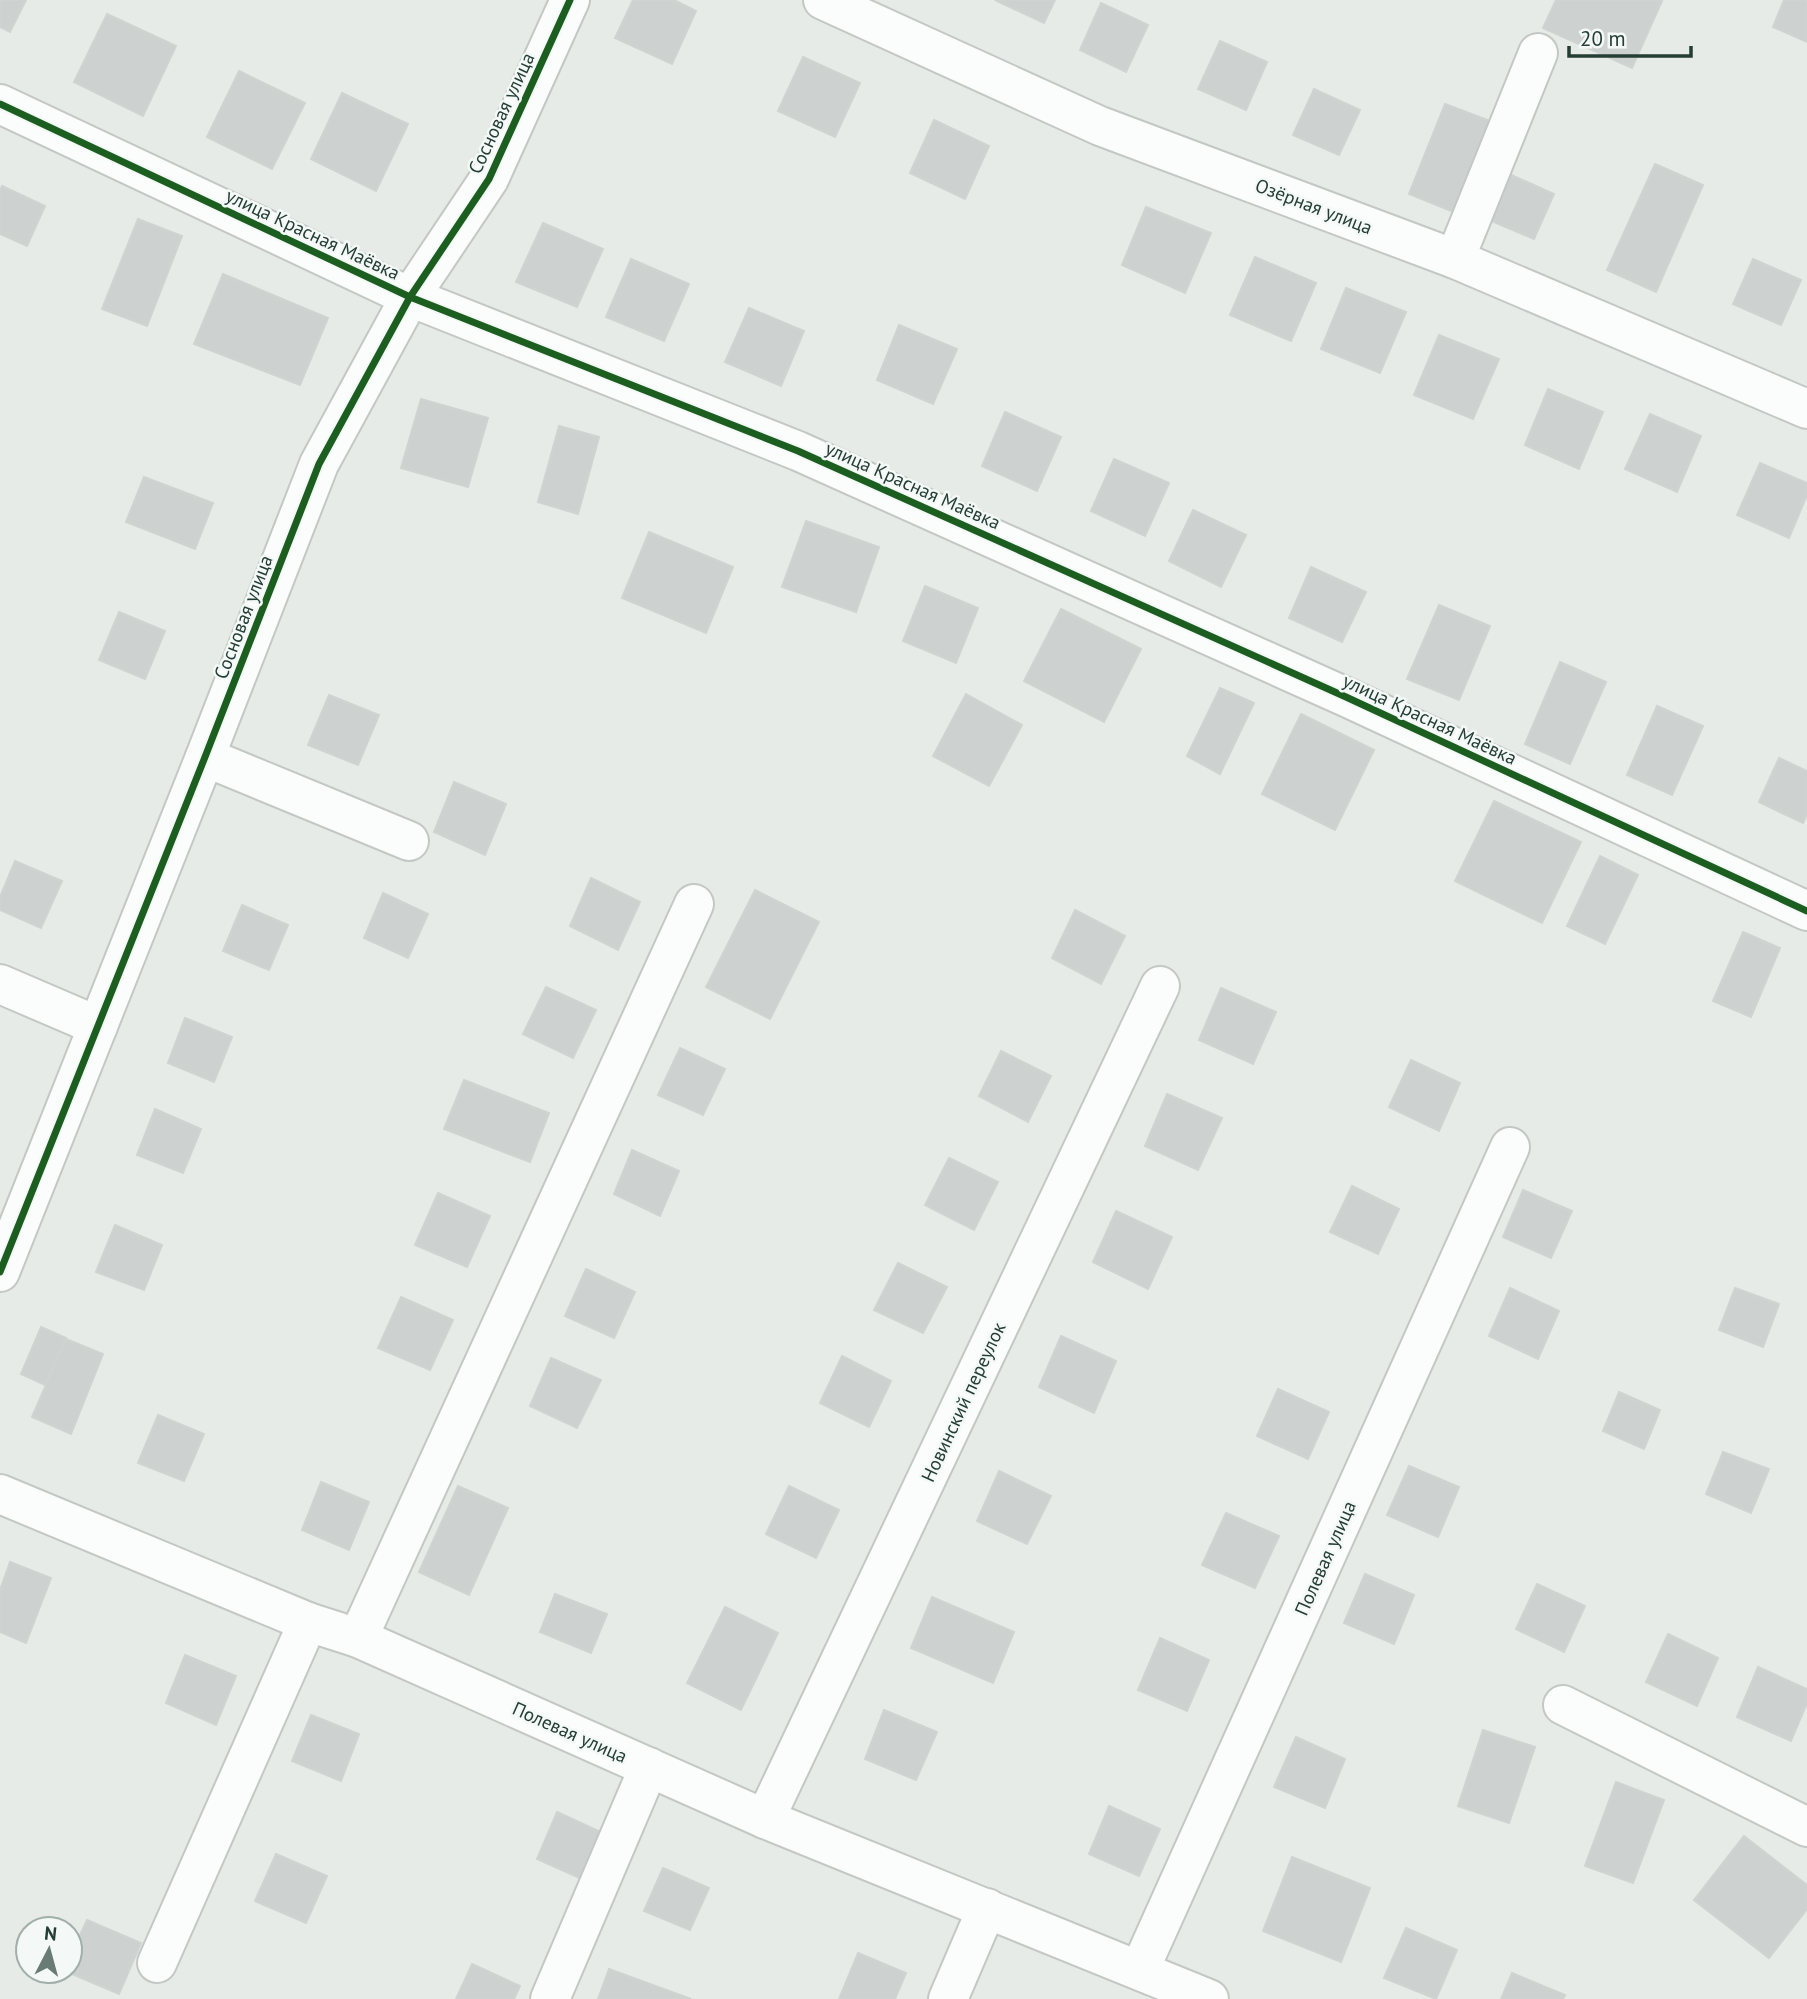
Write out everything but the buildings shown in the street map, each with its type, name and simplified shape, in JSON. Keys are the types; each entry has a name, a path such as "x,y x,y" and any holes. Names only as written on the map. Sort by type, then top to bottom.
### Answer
{"street":[{"name":"Сосновая улица","path":"0,1272 319,464 410,297 489,179 570,0"},
{"name":"Озёрная улица","path":"830,2 1100,126 1455,259 1807,409"},
{"path":"1455,259 1538,53"},
{"name":"улица Красная Маёвка","path":"0,104 410,297 798,451 1346,697 1807,911"},
{"path":"205,757 409,841"},
{"path":"358,1638 694,904"},
{"path":"0,984 98,1026"},
{"name":"Новинский переулок","path":"765,1819 1160,986"},
{"name":"Полевая улица","path":"1140,1969 1510,1147"},
{"name":"Полевая улица","path":"0,1494 308,1622 358,1638 765,1819 1209,1999"},
{"path":"157,1963 308,1622"},
{"path":"1563,1705 1807,1828"},
{"path":"550,1999 649,1768"},
{"path":"948,1999 988,1908"}],"cycle path":[{"path":"0,1272 319,464 410,297 489,179 570,0"},
{"path":"0,104 410,297 798,451 1346,697 1807,911"}]}
